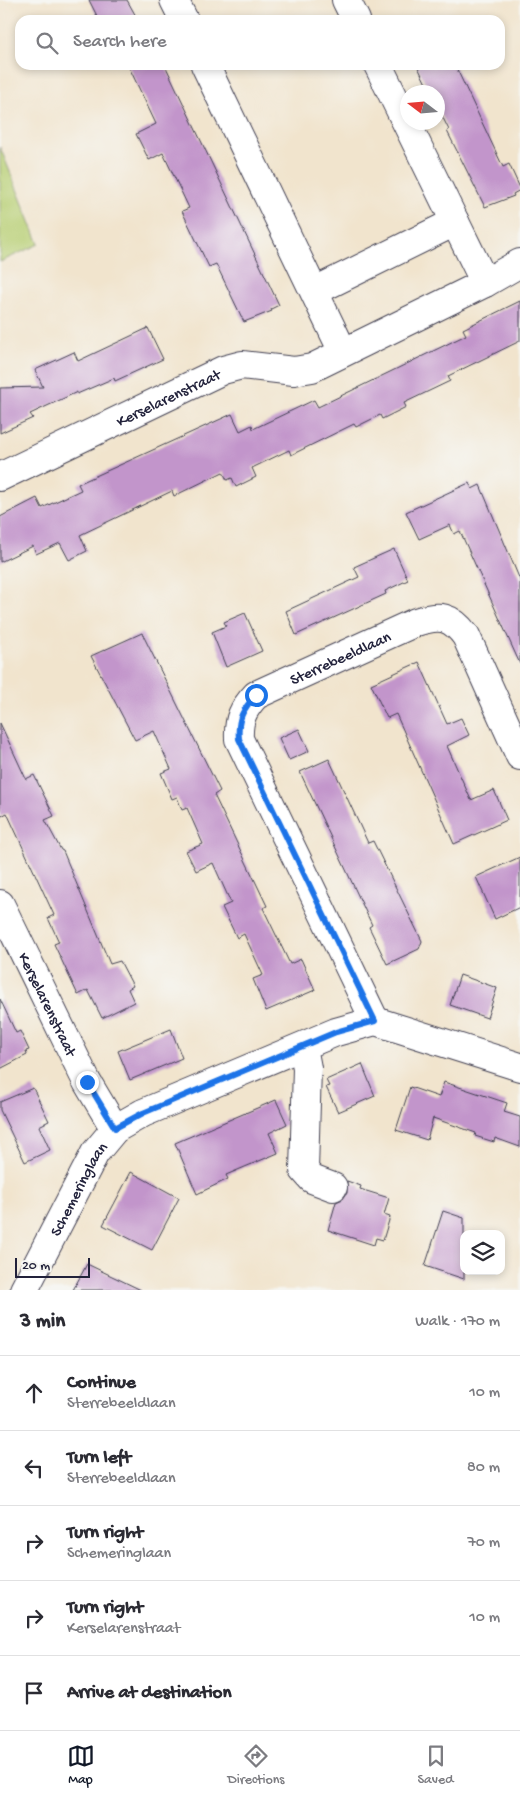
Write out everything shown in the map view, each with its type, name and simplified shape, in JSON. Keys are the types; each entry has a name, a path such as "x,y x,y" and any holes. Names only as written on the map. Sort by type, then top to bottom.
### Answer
{"street":[{"path":"174,0 182,15"},
{"path":"346,0 354,15"},
{"path":"207,70 315,290 343,352"},
{"path":"380,70 485,283"},
{"path":"315,290 455,222"},
{"name":"Kerselarenstraat","path":"0,477 223,370 242,365 294,371 312,368 520,264"},
{"name":"Sterrebeeldlaan","path":"375,1021 239,739 238,723 244,708 256,695 416,622 431,618 444,618 457,624 466,636 520,756"},
{"name":"Kerselarenstraat","path":"0,904 87,1082 115,1128"},
{"path":"375,1021 520,1067"},
{"name":"Schemeringlaan","path":"24,1290 95,1153 115,1128 143,1113 302,1048 336,1032 375,1021"},
{"path":"302,1048 307,1068 304,1170 312,1179 333,1188"}],"green space":[{"path":"0,147 39,244 0,262"}],"building":[{"path":"89,0 127,0 135,15 96,15"},
{"path":"130,70 167,70 279,305 271,309 272,311 244,322 216,264 209,267 182,211 189,208 163,153 149,160 136,134 156,124"},
{"path":"419,70 457,70 503,167 509,164 520,190 513,194 514,196 485,207 447,131 449,130 445,122 445,85 427,85"},
{"path":"520,301 520,341 448,376 450,381 404,403 406,407 382,419 380,415 356,427 354,424 291,455 289,450 252,468 256,477 236,487 232,478 227,480 223,472 174,496 172,491 80,535 87,551 69,560 60,543 36,554 33,546 0,562 0,517 37,498 42,508 81,490 78,484 232,414 240,431 252,425 253,429 314,400 318,407 466,335 463,329"},
{"path":"148,328 163,359 115,381 114,378 77,394 77,392 30,414 33,418 0,433 0,388 43,387 35,370 74,352 78,361"},
{"path":"469,483 472,489 480,485 520,580 520,664 460,531 454,534 450,525 419,539 406,512"},
{"path":"394,549 408,580 385,591 386,594 296,635 286,611 359,577 354,567"},
{"path":"245,613 262,651 226,667 212,632 226,626 224,622"},
{"path":"142,633 220,791 214,795 267,906 263,908 290,964 301,959 315,990 266,1011 253,979 263,975 244,934 237,938 222,907 231,903 213,863 196,871 186,851 203,844 187,808 182,810 177,797 172,799 161,773 171,769 154,731 135,740 91,656"},
{"path":"419,662 447,724 461,718 469,735 447,746 471,800 494,790 507,820 454,844 396,714 387,718 371,684"},
{"path":"0,723 26,779 34,775 54,816 45,820 63,851 110,964 120,961 133,986 128,989 134,1002 102,1018 88,990 78,995 54,944 59,942 48,918 54,915 7,813 0,817"},
{"path":"299,729 309,751 289,760 279,738"},
{"path":"329,759 368,843 373,841 422,941 419,949 387,964 369,927 372,925 300,772"},
{"path":"520,857 520,907 495,919 476,877"},
{"path":"460,975 497,988 487,1018 450,1005"},
{"path":"0,999 16,1033 20,1031 29,1050 26,1051 27,1055 0,1069"},
{"path":"171,1029 182,1058 130,1080 118,1051"},
{"path":"362,1064 375,1096 338,1112 326,1087 329,1086 326,1080"},
{"path":"444,1082 507,1103 504,1112 520,1117 520,1147 495,1138 494,1142 475,1136 476,1133 433,1118 427,1140 396,1130 410,1087 439,1097"},
{"path":"33,1088 49,1121 39,1126 50,1150 25,1162 0,1110 0,1102"},
{"path":"276,1100 287,1124 269,1133 278,1153 226,1175 228,1179 197,1194 175,1143"},
{"path":"131,1172 179,1198 152,1250 103,1225"},
{"path":"347,1181 361,1186 360,1189 389,1198 384,1215 390,1217 383,1240 376,1238 374,1245 328,1230 336,1202 343,1199 347,1193"},
{"path":"443,1211 464,1218 464,1230 460,1230 460,1275 464,1275 464,1279 425,1266"},
{"path":"87,1264 141,1290 73,1290"}],"route":[{"path":"87,1082 115,1128 143,1113 302,1048 336,1032 375,1021 239,739 238,723 244,708 256,695"}]}
